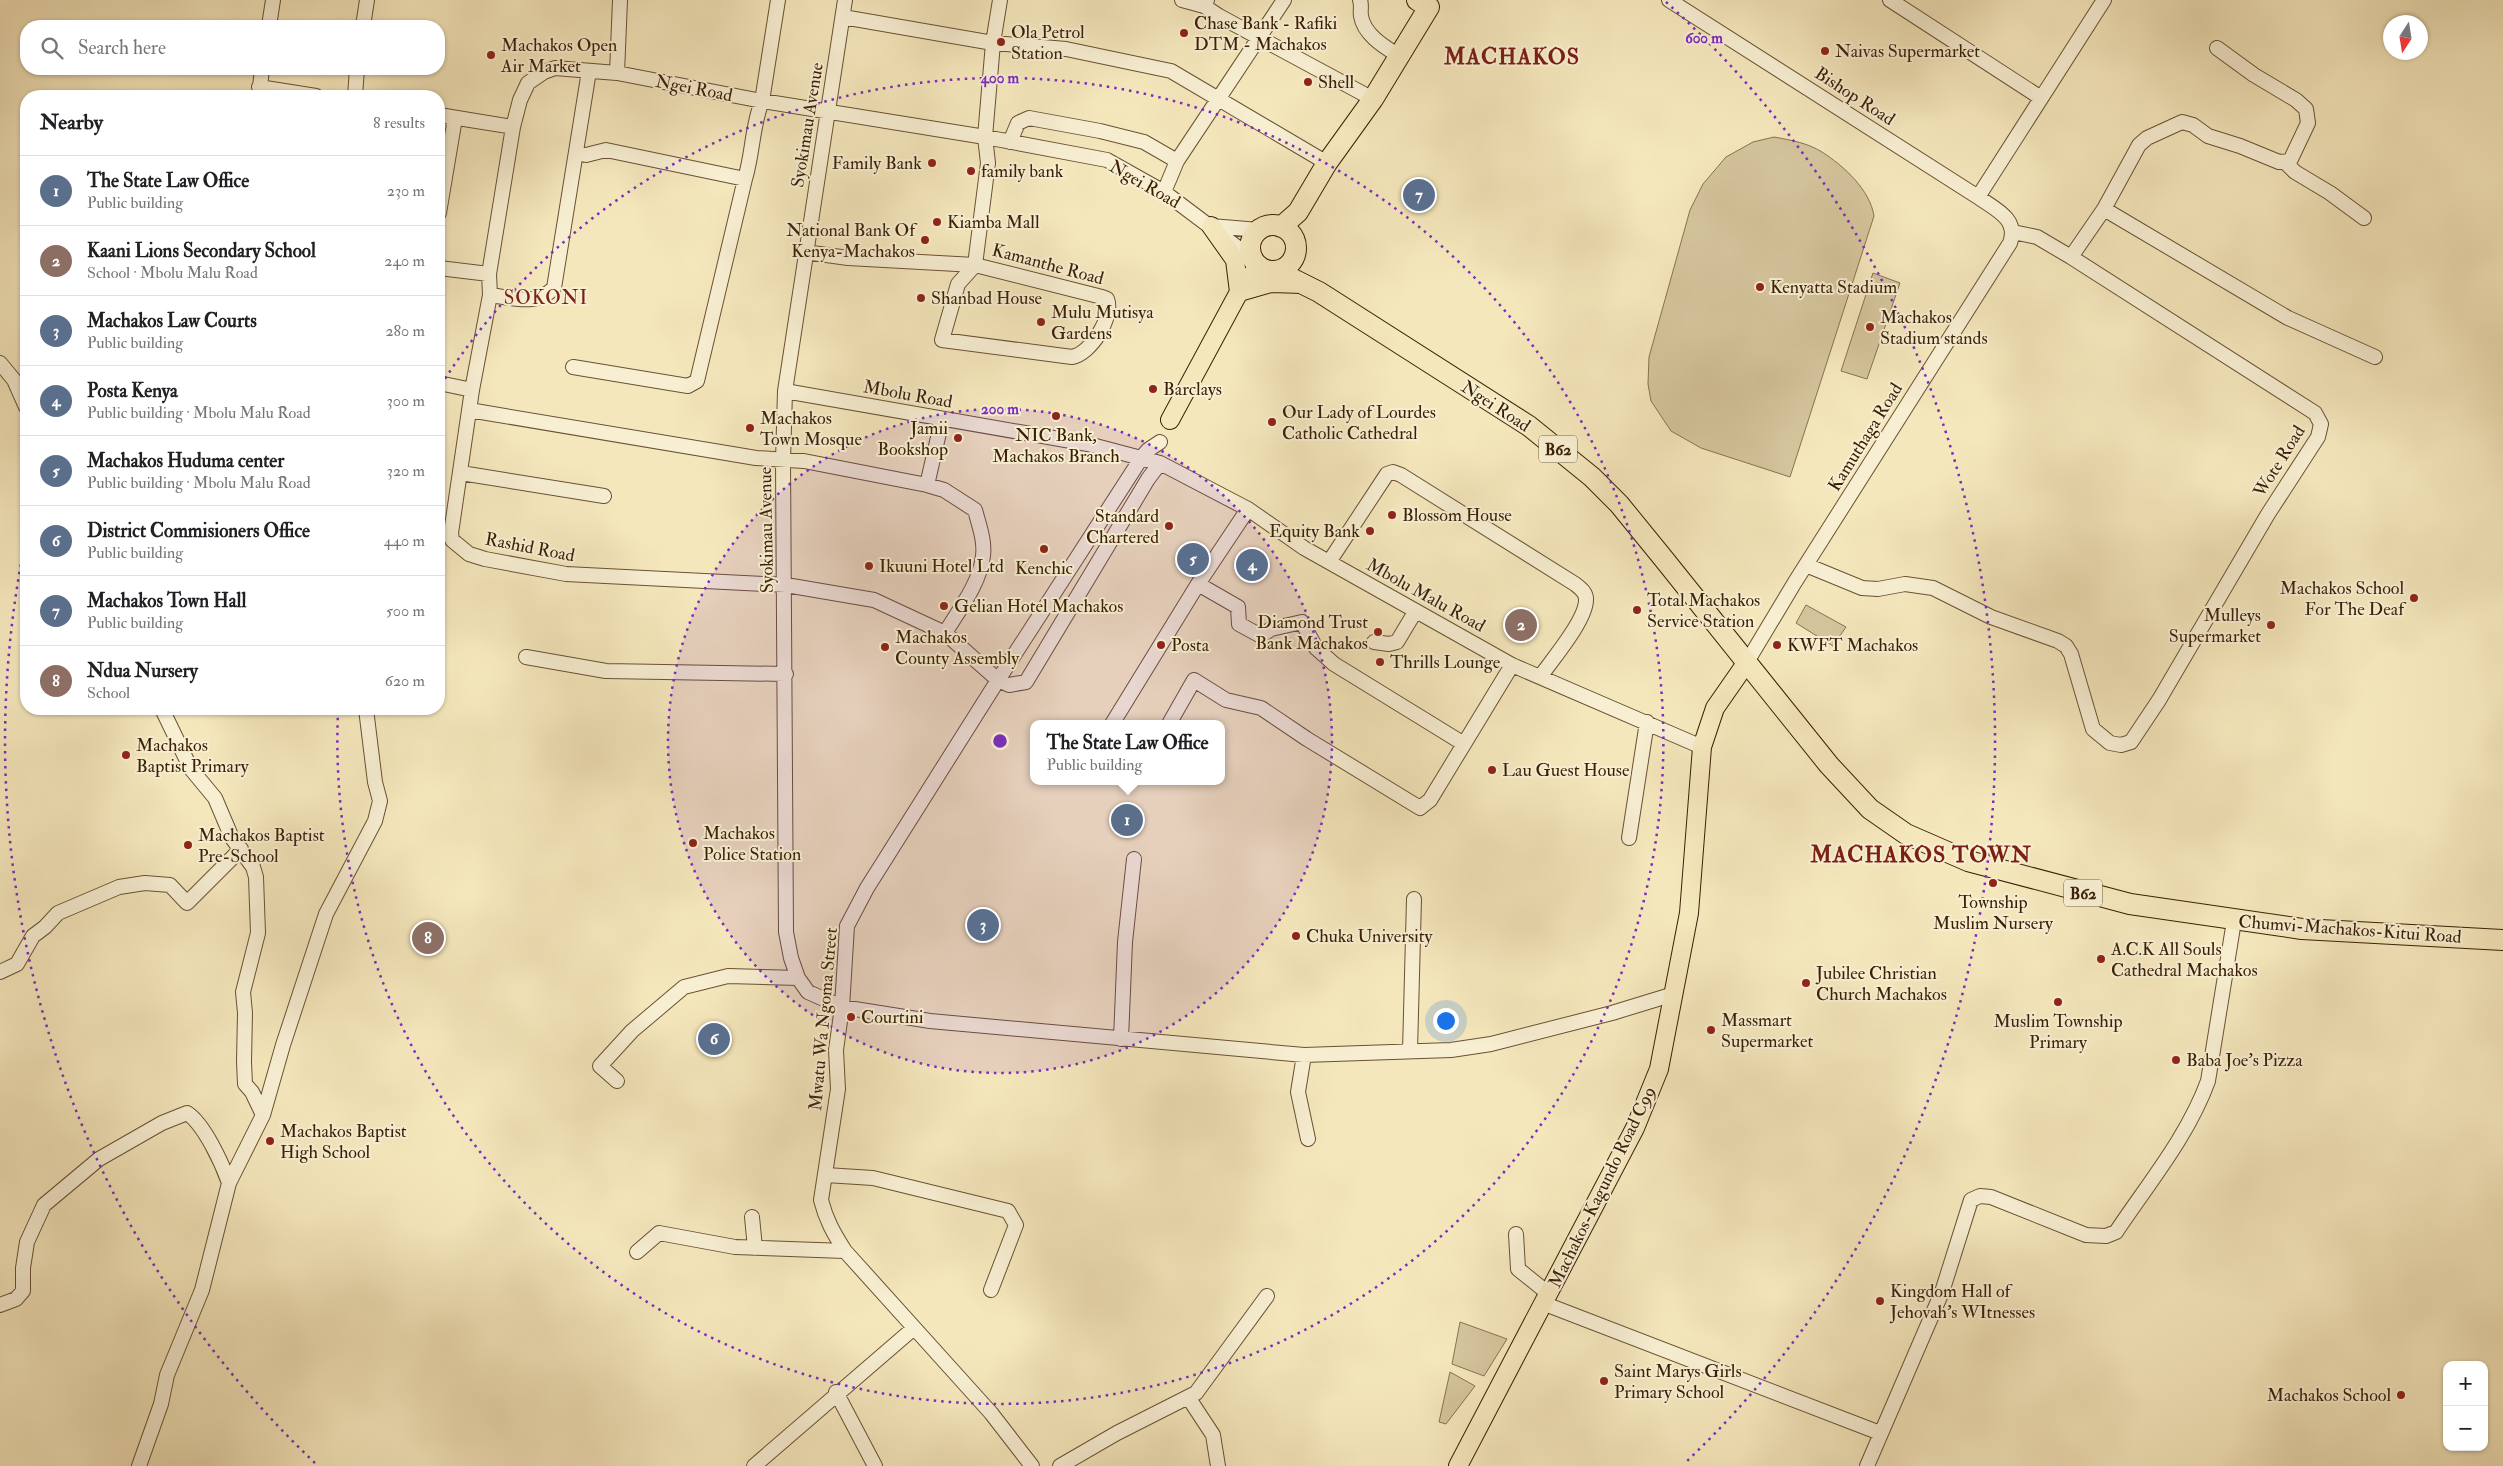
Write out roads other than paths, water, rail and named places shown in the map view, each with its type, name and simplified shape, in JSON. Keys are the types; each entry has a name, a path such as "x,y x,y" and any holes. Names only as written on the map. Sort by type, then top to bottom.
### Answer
{"highway":[{"path":"1312,288 1290,237 1266,227 1259,230 1251,243 1263,265 1289,265 1293,259 1290,237 1298,212 1327,163 1373,99 1399,56 1426,2"},
{"name":"B62","path":"1263,265 1312,288"},
{"name":"Ngei Road","path":"1312,288 1529,426 1592,477 1619,504 1747,662"},
{"name":"Chumvi-Machakos-Kitui Road","path":"1747,662 1828,765 1870,809 1906,834 1968,861 2081,893 2130,904 2234,921 2302,929 2503,940"}],"main road":[{"path":"1211,226 1235,260 1239,292"},
{"path":"1170,420 1239,292 1263,265"},
{"path":"1239,292 1272,283 1312,288"},
{"name":"Machakos-Kagundo Road C99","path":"1458,1466 1635,1128 1659,1069 1692,887 1702,747 1715,708 1747,662"}],"street":[{"path":"270,20 273,0"},
{"path":"364,20 367,0"},
{"path":"617,73 620,0"},
{"path":"573,367 688,386 698,381 750,163 778,0"},
{"name":"Syokimau Avenue","path":"845,0 785,390 783,461 786,585 786,932 791,958 798,978 808,992 842,1007 930,1021 1304,1055 1450,1050 1490,1044 1612,1013 1674,994"},
{"path":"975,265 988,163 985,137 993,43 1000,0"},
{"path":"1182,0 1206,3 1260,37 1373,99"},
{"path":"1164,192 1177,161 1284,0"},
{"path":"1360,0 1361,16 1366,28 1377,41 1399,56"},
{"name":"Bishop Road","path":"1669,0 1978,197 2006,217 2013,232"},
{"path":"1890,0 2041,98"},
{"path":"1978,197 2104,0"},
{"path":"843,17 993,43 1066,49 1171,71 1327,163"},
{"path":"2217,48 2254,75 2296,100 2306,109 2308,122 2290,161 2286,163"},
{"name":"Ngei Road","path":"513,127 520,100 528,83 534,78 556,68 617,73 762,101 985,137 1107,160 1164,192 1263,265"},
{"path":"490,296 532,300 546,296 554,288 589,71"},
{"path":"259,90 261,75"},
{"path":"355,90 357,75"},
{"path":"445,116 513,127"},
{"path":"445,177 455,118"},
{"path":"1010,142 1018,123 1029,118 1100,131 1144,142 1177,161"},
{"path":"2071,257 2104,209 2139,145 2147,138 2178,123 2187,123 2208,136 2286,163 2295,172 2330,193 2364,218"},
{"name":"Rashid Road","path":"513,127 489,274 490,296 472,390 462,473 445,540 469,554 485,560 566,574 786,585 874,600 945,633 998,680"},
{"path":"576,153 586,155 606,150 745,179"},
{"path":"2104,209 2288,318 2375,357"},
{"path":"1211,226 1259,230"},
{"name":"Wote Road","path":"1806,565 1862,588 1878,589 1905,584 1933,588 1991,617 2058,641 2066,646 2071,654 2093,729 2105,741 2116,744 2121,745 2134,740 2268,514 2318,437 2321,424 2315,413 2071,257 2037,238 2013,232"},
{"name":"Kamuthaga Road","path":"1747,662 1806,565 2010,243 2013,232"},
{"name":"Kamanthe Road","path":"805,252 848,258 975,265 1107,299 1109,308 1100,333 1084,352 1072,357 942,340 958,284 975,265"},
{"path":"445,269 489,274"},
{"path":"0,363 14,380 20,394"},
{"path":"445,384 472,390"},
{"name":"Mbolu Road","path":"785,390 942,420 1088,444 1142,457"},
{"path":"469,410 624,437 783,461 804,461 944,490 975,510 983,548 982,566 945,633"},
{"path":"927,485 942,420"},
{"path":"998,680 1009,685 1018,685 1026,682 1160,463 1160,442 1170,420"},
{"name":"Mwatu Wa Ngoma Street","path":"1032,1466 991,1413 845,1251 831,1231 821,1200 838,1089 836,1050 842,1007 847,926 867,888 1142,457 1148,450 1160,442"},
{"name":"Mbolu Malu Road","path":"1142,457 1160,463 1248,510 1304,548 1512,665 1702,747"},
{"path":"1329,562 1387,474 1393,472 1401,475 1583,591 1586,596 1584,610 1540,677"},
{"path":"462,473 604,496"},
{"path":"1114,720 1198,584 1248,510"},
{"path":"1198,584 1238,607 1239,624 1262,636 1271,629 1302,622 1316,648 1334,664 1464,744"},
{"path":"1374,642 1389,644 1397,642 1415,612"},
{"path":"526,657 606,671 786,674"},
{"path":"1171,720 1194,680 1226,700 1262,708 1307,739 1420,808 1430,800 1512,665"},
{"path":"165,715 191,768 215,798 232,838 253,867 256,877 258,933 242,992 245,1013 245,1084 252,1092 264,1115"},
{"path":"139,1466 161,1404 168,1375 202,1290 229,1183 264,1115 283,1045 326,914 372,829 379,808 380,801 374,782 367,715"},
{"path":"1629,838 1647,722"},
{"path":"0,972 17,964 33,936 46,927 58,914 109,891 145,883 170,885 188,903 240,849"},
{"path":"1121,1039 1125,942 1134,859"},
{"path":"1410,1052 1414,899"},
{"path":"1867,1466 1942,1292 1969,1203 1973,1198 1980,1196 1991,1197 2086,1235 2106,1236 2116,1232 2174,1146 2208,1081 2234,921"},
{"path":"617,1081 600,1066 632,1031 684,987 728,976 798,978"},
{"path":"1304,1055 1298,1092 1308,1139"},
{"path":"0,1305 16,1299 23,1291 22,1268 27,1242 44,1205 99,1158 162,1123 187,1113 196,1118 229,1183"},
{"path":"826,1176 873,1178 1008,1210 1016,1225 991,1290"},
{"path":"752,1216 755,1248"},
{"path":"638,1252 659,1233 735,1247 845,1251"},
{"path":"1516,1234 1518,1269 1547,1299 1880,1433"},
{"path":"1060,1466 1117,1433 1196,1393 1267,1296"},
{"path":"754,1466 836,1392 914,1328"},
{"path":"836,1392 875,1466"},
{"path":"1188,1397 1213,1435 1218,1466"}],"place":[{"name":"Chase Bank - Rafiki DTM - Machakos","path":"1184,33"},
{"name":"Ola Petrol Station","path":"1001,42"},
{"name":"Naivas Supermarket","path":"1825,51"},
{"name":"Machakos Open Air Market","path":"491,55"},
{"name":"Shell","path":"1308,82"},
{"name":"Family Bank","path":"932,163"},
{"name":"family bank","path":"971,171"},
{"name":"Machakos Town Hall","path":"1419,195"},
{"name":"Kiamba Mall","path":"937,222"},
{"name":"National Bank Of Kenya-Machakos","path":"925,240"},
{"name":"Kenyatta Stadium","path":"1760,287"},
{"name":"Shanbad House","path":"921,298"},
{"name":"Mulu Mutisya Gardens","path":"1041,322"},
{"name":"Machakos Stadium stands","path":"1870,327"},
{"name":"Barclays","path":"1153,389"},
{"name":"NIC Bank, Machakos Branch","path":"1056,416"},
{"name":"Our Lady of Lourdes Catholic Cathedral","path":"1272,422"},
{"name":"Machakos Town Mosque","path":"750,428"},
{"name":"Jamii Bookshop","path":"958,438"},
{"name":"Blossom House","path":"1392,515"},
{"name":"Standard Chartered","path":"1169,526"},
{"name":"Equity Bank","path":"1370,531"},
{"name":"Kenchic","path":"1044,549"},
{"name":"Machakos Huduma center","path":"1193,559"},
{"name":"Posta Kenya","path":"1252,565"},
{"name":"Ikuuni Hotel Ltd","path":"869,566"},
{"name":"Machakos School For The Deaf","path":"2414,598"},
{"name":"Gelian Hotel Machakos","path":"944,606"},
{"name":"Total Machakos Service Station","path":"1637,610"},
{"name":"Kaani Lions Secondary School","path":"1521,625"},
{"name":"Mulleys Supermarket","path":"2271,625"},
{"name":"Diamond Trust Bank Machakos","path":"1378,632"},
{"name":"Posta","path":"1161,645"},
{"name":"KWFT Machakos","path":"1777,645"},
{"name":"Machakos County Assembly","path":"885,647"},
{"name":"Thrills Lounge","path":"1380,662"},
{"name":"Machakos Baptist Primary","path":"126,755"},
{"name":"Lau Guest House","path":"1492,770"},
{"name":"The State Law Office","path":"1127,820"},
{"name":"Machakos Police Station","path":"693,843"},
{"name":"Machakos Baptist Pre-School","path":"188,845"},
{"name":"Township Muslim Nursery","path":"1993,883"},
{"name":"Machakos Law Courts","path":"983,925"},
{"name":"Chuka University","path":"1296,936"},
{"name":"Ndua Nursery","path":"428,938"},
{"name":"A.C.K All Souls Cathedral Machakos","path":"2101,959"},
{"name":"Jubilee Christian Church Machakos","path":"1806,983"},
{"name":"Muslim Township Primary","path":"2058,1002"},
{"name":"Courtini","path":"851,1017"},
{"name":"Massmart Supermarket","path":"1711,1030"},
{"name":"District Commisioners Office","path":"714,1039"},
{"name":"Baba Joe's Pizza","path":"2176,1060"},
{"name":"Machakos Baptist High School","path":"270,1141"},
{"name":"Kingdom Hall of Jehovah's WItnesses","path":"1880,1301"},
{"name":"Saint Marys Girls Primary School","path":"1604,1381"},
{"name":"Machakos School","path":"2401,1395"}],"district":[{"name":"MACHAKOS","path":"1512,56"},
{"name":"SOKONI","path":"546,297"},
{"name":"MACHAKOS TOWN","path":"1921,854"}]}
